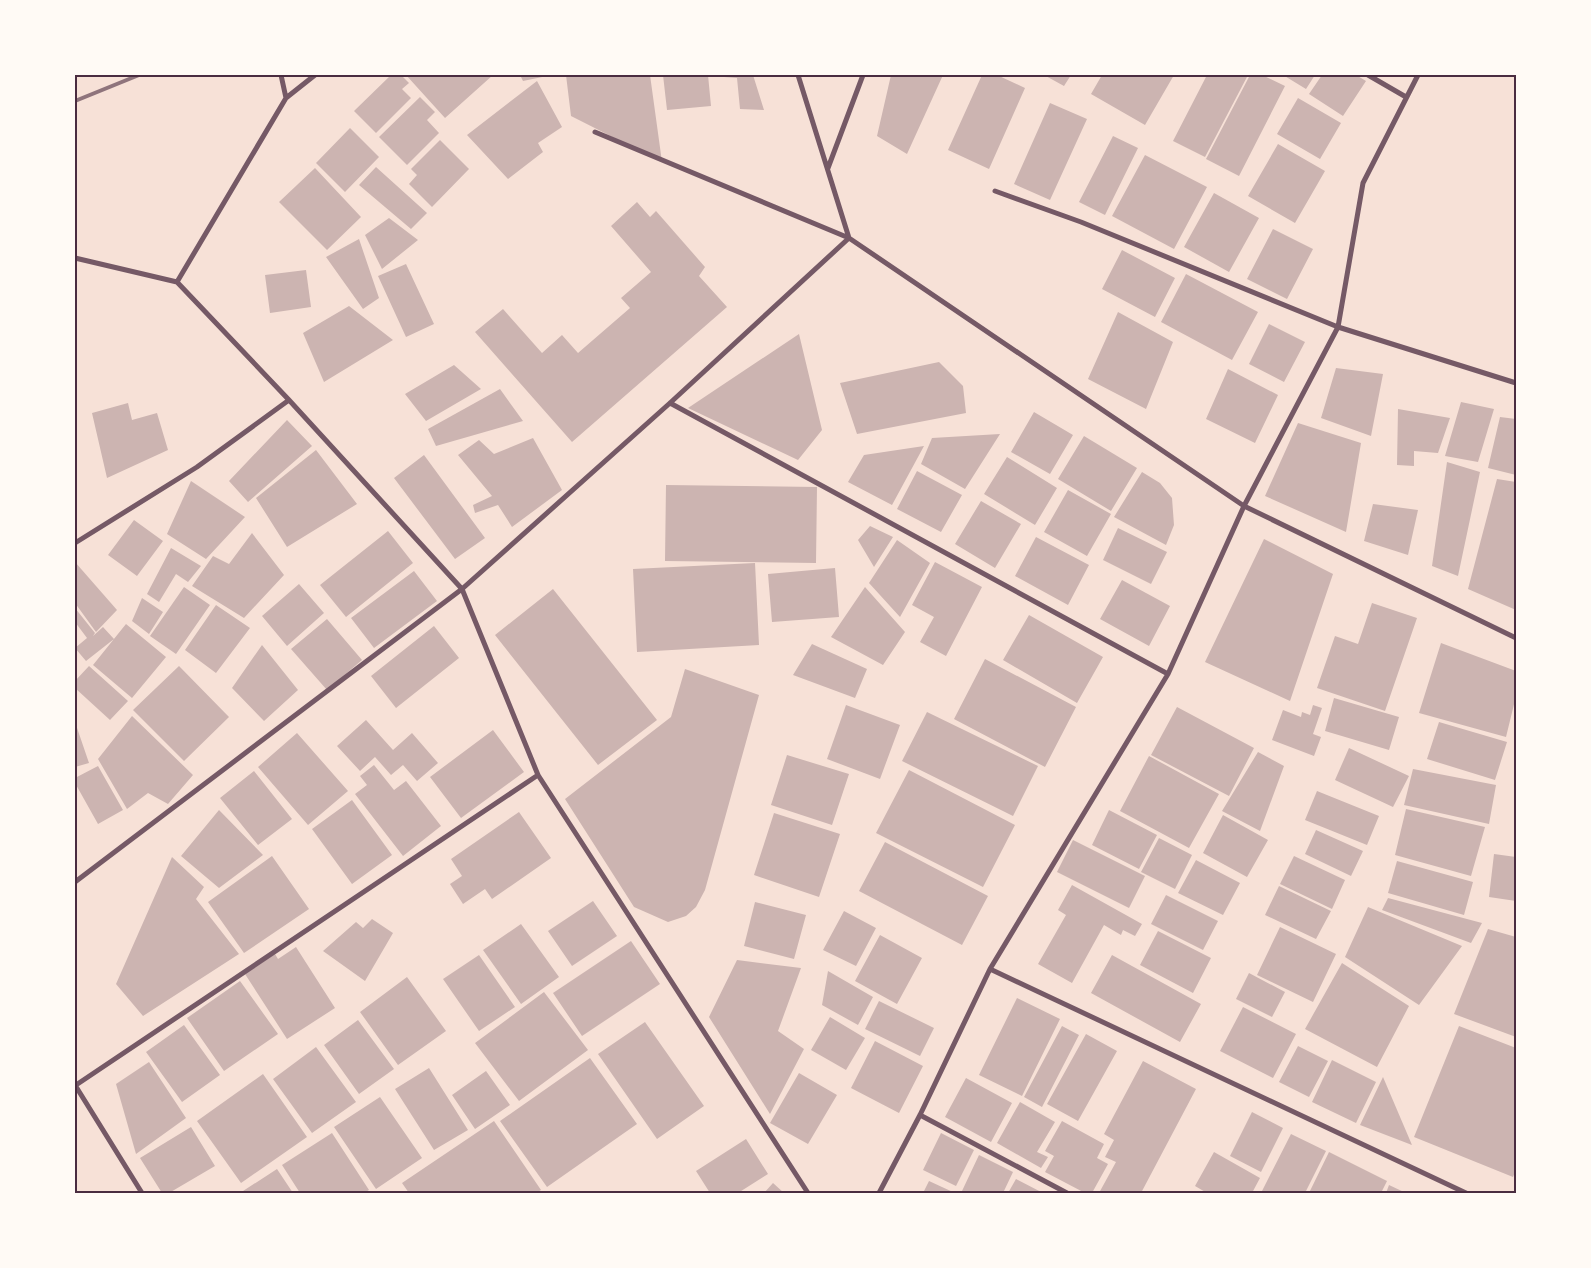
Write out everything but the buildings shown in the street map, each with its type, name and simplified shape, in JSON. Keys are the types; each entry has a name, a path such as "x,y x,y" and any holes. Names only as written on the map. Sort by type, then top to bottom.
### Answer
{"street":[{"path":"281,75 286,98"},
{"path":"177,282 286,98 315,75"},
{"path":"798,75 850,238"},
{"path":"828,168 862,75"},
{"path":"1368,75 1406,97"},
{"path":"879,1193 920,1115 990,969 1168,674 1244,506 1338,327 1363,184 1418,75"},
{"path":"595,132 850,238 1244,506 1516,638"},
{"path":"995,191 1081,222 1338,327 1516,383"},
{"path":"75,882 462,589 670,403 850,238"},
{"path":"75,258 177,282 462,589 538,775 808,1193"},
{"path":"75,543 197,467 288,400"},
{"path":"670,403 1168,674"},
{"path":"142,1193 75,1085 538,775"},
{"path":"990,969 1466,1193"},
{"path":"920,1115 1067,1193"}],"railway":[{"path":"75,101 139,75"}]}
